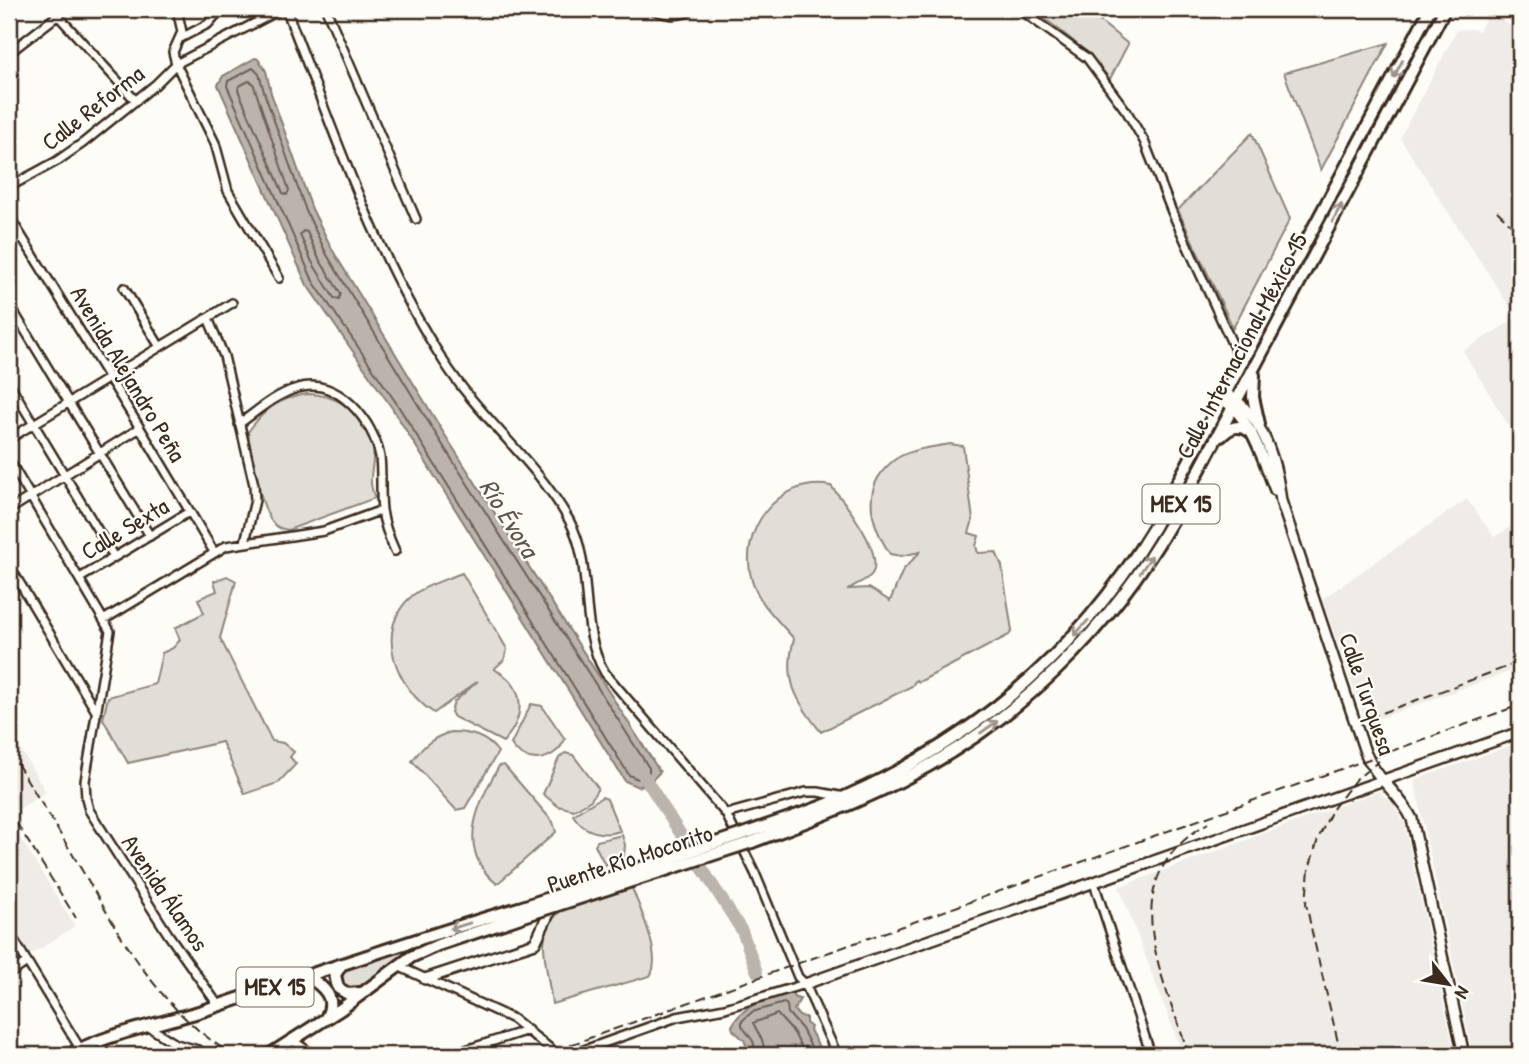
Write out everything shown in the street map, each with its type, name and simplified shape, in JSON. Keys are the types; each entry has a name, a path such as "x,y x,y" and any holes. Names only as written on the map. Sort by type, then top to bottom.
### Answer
{"main road":[{"name":"Calle Internacional México 15","path":"751,837 846,797 903,769 956,737 1018,690 1065,646 1100,607 1133,562 1154,527 1430,9"},
{"name":"Calle Internacional México 15","path":"751,837 846,806 900,781 957,749 1019,704 1071,656 1122,598 1160,542 1255,369 1445,9"},
{"path":"1212,447 1228,429 1241,426 1255,428 1255,369"},
{"name":"Puente Río Mocorito","path":"520,913 552,907 751,837"},
{"name":"Puente Río Mocorito","path":"520,913 751,837"},
{"name":"MEX 15","path":"69,1055 401,945 520,913"},
{"name":"MEX 15","path":"269,1055 324,1020 397,966 419,954 520,913"},
{"path":"341,965 335,975 338,988 348,994 362,993"},
{"path":"307,976 324,987 330,998 330,1009 324,1020"}],"street":[{"path":"9,53 55,12 66,9"},
{"path":"177,9 182,32 173,52 176,64 215,143 228,191 279,278"},
{"path":"178,40 208,24 221,9"},
{"path":"326,9 416,219"},
{"path":"649,9 668,15 680,15 693,9"},
{"path":"1019,9 1087,58 1127,111 1144,141 1172,212 1241,363"},
{"path":"281,10 373,229 416,314 458,382 544,484 575,531 582,563 590,638 599,663 726,814 755,873 798,978 804,984 837,1055"},
{"name":"Calle Reforma","path":"9,187 58,161 136,100 176,64 281,10"},
{"path":"55,12 136,100"},
{"name":"Avenida Alejandro Peña","path":"9,216 214,552"},
{"path":"9,245 22,237"},
{"path":"124,288 160,347"},
{"path":"9,439 232,303"},
{"path":"9,304 150,536"},
{"path":"208,318 224,356 256,491 245,542"},
{"path":"9,383 114,558"},
{"path":"239,424 275,399 299,387 316,386 341,396 368,425 377,445 382,510 386,530 395,551"},
{"name":"Calle Turquesa","path":"1224,396 1236,403 1255,428 1365,752 1381,781 1404,805 1414,827 1464,1055"},
{"path":"9,510 140,428"},
{"path":"9,460 110,631 98,713"},
{"path":"105,619 214,552 245,542 324,531 382,510"},
{"name":"Calle Sexta","path":"80,578 189,512"},
{"path":"9,565 98,713"},
{"name":"Avenida Álamos","path":"98,713 85,781 86,798 94,820 218,1005"},
{"path":"570,1055 677,1017 725,1008 804,984 1520,732"},
{"path":"726,814 806,792 846,797"},
{"path":"1094,883 1151,1055"},
{"path":"425,979 535,943 552,907"},
{"path":"9,932 82,1052"},
{"path":"9,974 27,962"},
{"path":"397,966 505,1015 558,1055"},
{"path":"149,1027 176,1044 208,1055"},
{"path":"450,1055 528,1030"},
{"path":"293,1041 314,1055"}],"shaded area":[{"path":"1030,9 1085,9 1128,44 1110,79 1073,41"},
{"path":"1491,9 1520,35 1520,444 1463,351 1517,318 1400,138 1457,30 1479,31"},
{"path":"1388,43 1321,170 1284,73"},
{"path":"1252,133 1290,219 1233,328 1178,210"},
{"path":"307,394 330,398 340,403 359,417 365,426 373,449 371,482 375,498 288,530 275,525 264,506 248,432 273,406"},
{"path":"950,444 963,446 973,520 969,533 979,536 976,546 978,553 996,552 1002,566 1012,631 1009,635 919,682 916,680 912,686 821,732 794,689 790,666 794,639 764,605 752,581 749,562 756,526 779,498 794,490 812,485 831,486 861,528 875,565 868,578 849,589 869,588 890,601 903,570 920,552 901,556 890,554 873,516 873,491 877,479 885,468 903,455"},
{"path":"1467,499 1494,537 1520,521 1520,668 1366,723 1322,599"},
{"path":"462,573 507,649 504,660 494,669 513,684 520,702 516,722 503,742 454,717 451,712 454,702 478,681 434,713 409,689 394,657 394,624 401,609 418,591"},
{"path":"227,576 236,581 220,638 272,741 283,743 294,752 290,757 296,764 278,783 245,794 222,742 128,763 103,719 108,697 155,684 162,653 173,648 180,640 175,628 204,613 198,599 217,591 214,581"},
{"path":"531,704 542,706 565,739 554,753 539,759 524,756 511,744"},
{"path":"9,730 46,792 9,815"},
{"path":"451,732 477,736 498,752 465,808 456,810 412,761 429,743"},
{"path":"1520,742 1520,1055 1473,1055 1414,780"},
{"path":"565,753 573,755 598,788 591,800 574,810 558,806 543,794 559,758"},
{"path":"504,765 553,822 556,832 497,884 484,871 476,857 473,842 474,827 484,796 499,766"},
{"path":"1379,791 1394,805 1404,823 1455,1055 1183,1055 1119,887"},
{"path":"602,797 607,799 620,831 594,832 582,826 573,815"},
{"path":"9,820 75,926 29,956 9,923"},
{"path":"622,835 624,856 605,865 595,845 597,841"},
{"path":"632,888 652,945 654,957 650,976 552,1004 544,944 547,929 554,918 576,903"},
{"path":"419,944 358,990 346,989 339,981 345,968"}],"water":[{"name":"Río Évora","path":"255,58 266,71 271,93 312,209 333,251 443,432 660,772 649,783 638,787 625,781 392,408 307,285 218,85 223,76"},
{"path":"792,993 795,998 800,999 794,1010 799,1016 806,1017 806,1023 811,1027 810,1030 823,1055 750,1055 744,1040 733,1030 732,1026 737,1018 758,1003"}],"waterway":[{"name":"Río Évora","path":"640,770 742,931 757,972"}],"railway":[{"path":"1497,211 1520,233"},
{"path":"1368,718 1520,662"},
{"path":"542,1055 1520,705"},
{"path":"9,750 120,934 151,979 187,1020 233,1055"},
{"path":"1341,1055 1306,903 1309,869 1318,839 1332,810 1355,780 1379,761"},
{"path":"9,811 76,918"},
{"path":"1189,1055 1158,961 1152,930 1152,900 1160,872 1178,846 1208,823"}]}
